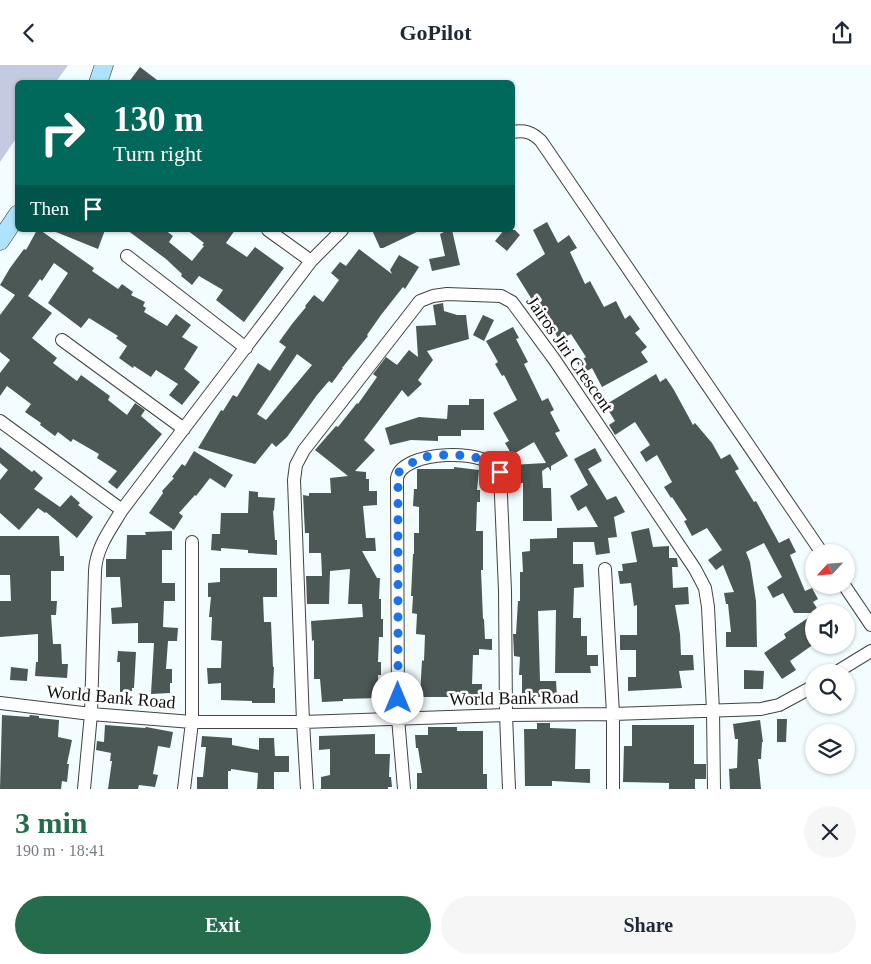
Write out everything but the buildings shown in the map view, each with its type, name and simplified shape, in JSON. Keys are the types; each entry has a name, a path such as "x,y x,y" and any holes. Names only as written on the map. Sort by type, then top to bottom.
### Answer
{"street":[{"path":"99,80 104,65"},
{"path":"515,132 529,131 535,134 541,141 816,544"},
{"path":"0,241 15,218"},
{"path":"271,232 311,261"},
{"path":"84,789 91,714 96,560 99,548 122,511 311,261 340,232"},
{"path":"127,256 246,349"},
{"name":"Jairos Jiri Crescent","path":"308,789 303,722 294,480 296,465 304,450 420,301 433,296 447,294 501,296 512,302 554,359 695,569 705,588 708,607 714,711 714,789"},
{"path":"62,339 184,429"},
{"path":"0,421 122,511"},
{"path":"404,789 398,718 398,473 424,457 456,455 477,458 494,464 500,472 505,591 506,715 509,789"},
{"path":"184,789 192,722 192,542"},
{"path":"605,569 613,714 613,789"},
{"path":"850,594 871,625"},
{"path":"850,664 871,651"},
{"name":"World Bank Road","path":"0,703 91,714 192,722 303,722 761,709 779,705 805,691"}],"shaded area":[{"path":"0,65 68,65 57,80 15,80 15,140 0,162"}],"route":[{"path":"398,698 398,473 424,457 456,455 477,458 494,464 500,472"}]}
